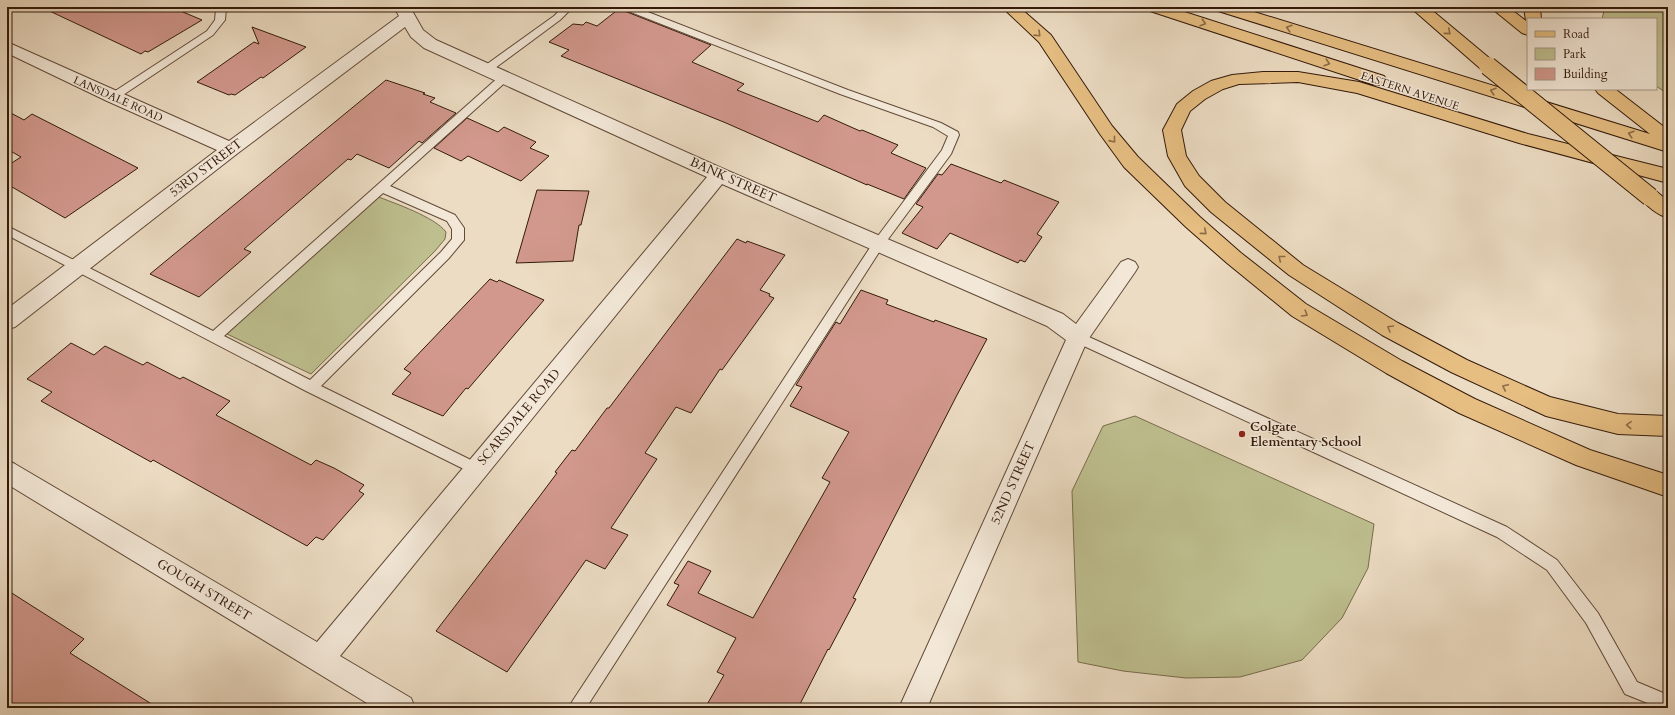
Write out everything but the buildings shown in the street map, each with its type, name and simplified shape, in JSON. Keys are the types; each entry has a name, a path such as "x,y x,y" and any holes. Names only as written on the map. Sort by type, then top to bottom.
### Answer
{"main road":[{"path":"1010,7 1045,40 1106,130 1131,162 1193,222 1234,258 1299,310 1394,367 1467,406 1584,458 1668,486"},
{"name":"EASTERN AVENUE","path":"1153,7 1668,175"},
{"path":"1418,7 1488,66 1668,211"},
{"path":"1498,7 1527,29"},
{"path":"1532,7 1533,18"},
{"name":"EASTERN AVENUE","path":"1223,8 1668,146"},
{"path":"1668,175 1525,139 1359,88 1298,78 1263,77 1238,79 1217,85 1183,108 1172,130 1177,156 1192,181 1218,207 1296,270 1390,329 1459,366 1546,406 1618,424 1668,426"},
{"path":"1605,90 1668,139"}],"street":[{"name":"BANK STREET","path":"405,13 417,33 430,44 719,175 1055,320 1078,337"},
{"name":"53RD STREET","path":"7,321 405,13"},
{"name":"LANSDALE ROAD","path":"7,47 113,97 230,149"},
{"name":"SCARSDALE ROAD","path":"320,659 719,175"},
{"name":"52ND STREET","path":"913,708 1078,337 1128,267"},
{"name":"GOUGH STREET","path":"7,472 401,708"}],"lane":[{"path":"113,97 210,32 220,20 221,8 219,7"},
{"path":"487,69 557,18 568,7"},
{"path":"576,708 879,243 947,151 954,134 937,125 844,92 626,7"},
{"path":"215,337 505,77"},
{"path":"311,386 445,255 458,240 458,228 451,218 381,187"},
{"path":"7,230 311,386 476,468"},
{"path":"1078,337 1502,532 1552,565 1592,618 1631,688 1668,703"}],"green space":[{"path":"1605,7 1668,7 1668,94 1657,87 1657,18 1602,18"},
{"path":"376,196 414,211 433,221 441,226 446,232 445,239 435,251 311,374 227,334"},
{"path":"1135,416 1374,524 1368,568 1342,618 1302,660 1240,677 1186,678 1123,671 1078,662 1072,491 1103,426"}],"place":[{"name":"Colgate Elementary School","path":"1242,434"}]}
